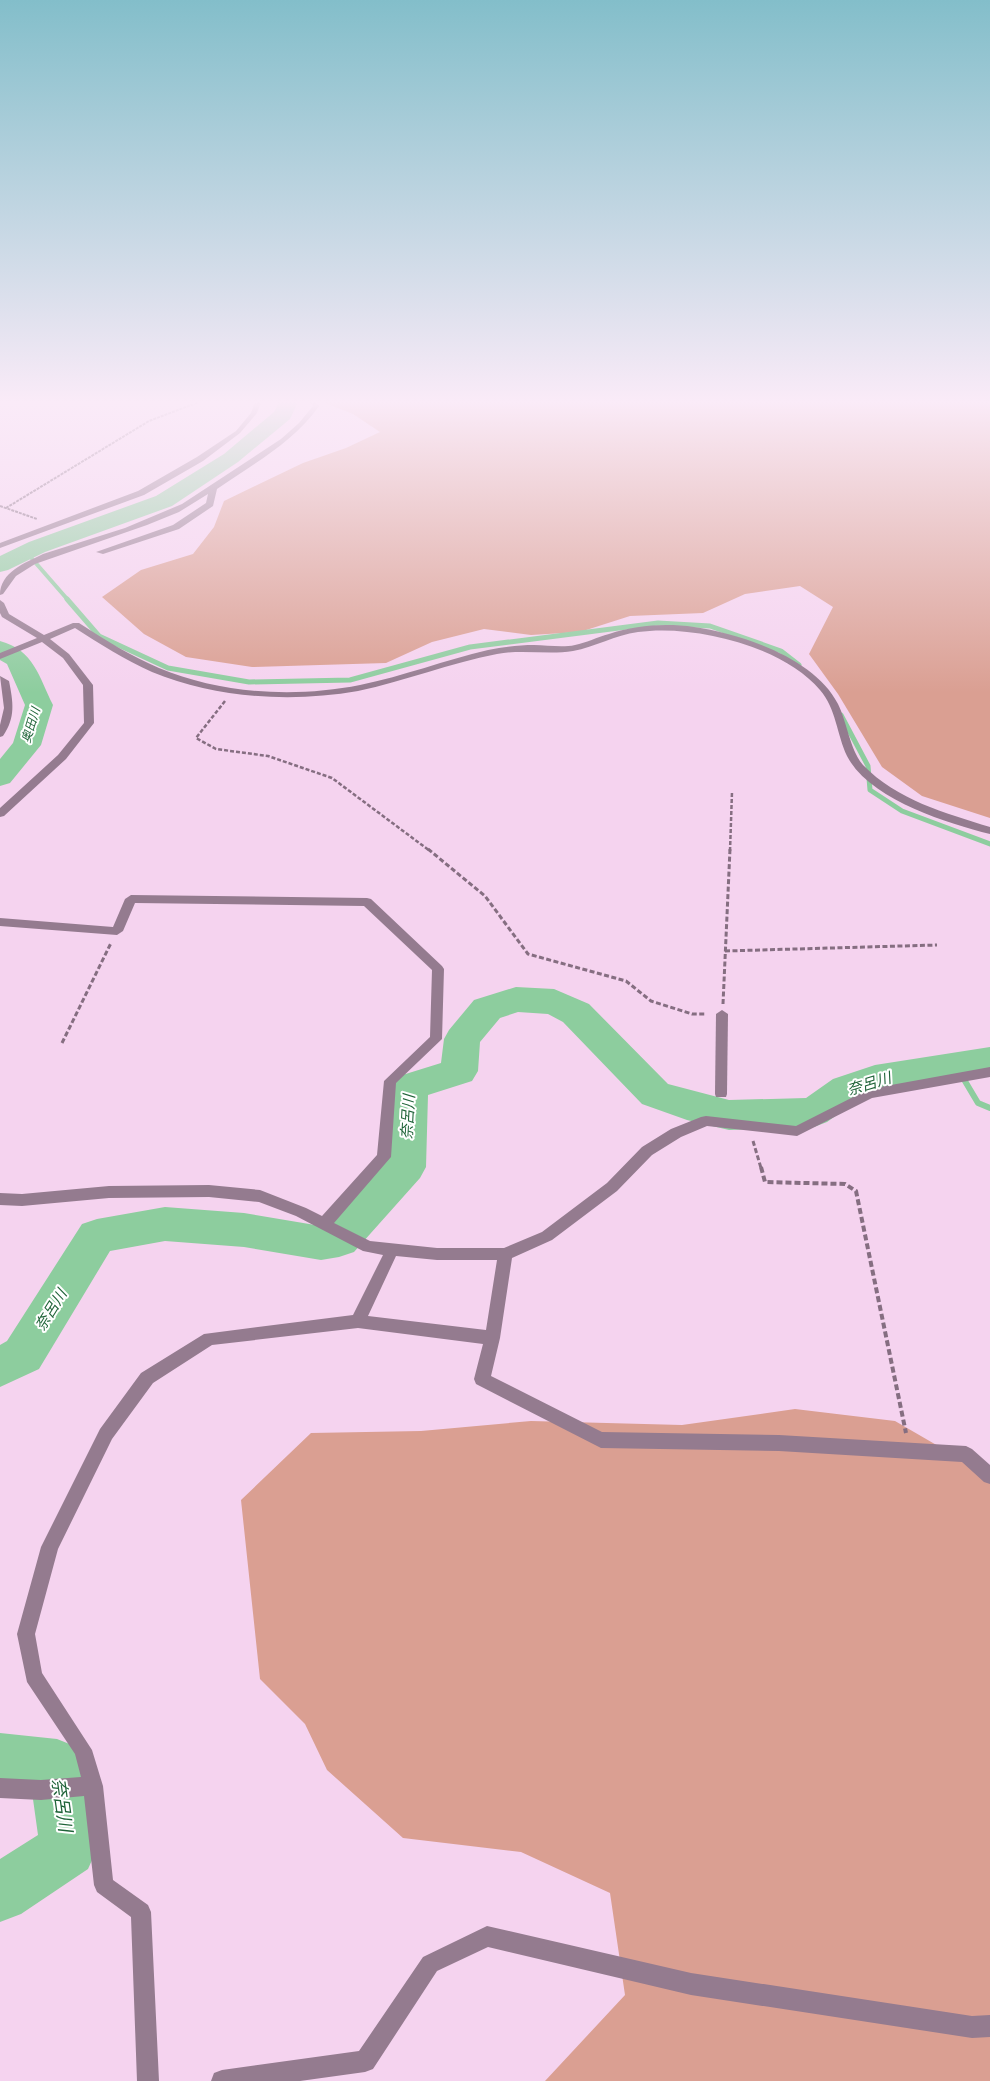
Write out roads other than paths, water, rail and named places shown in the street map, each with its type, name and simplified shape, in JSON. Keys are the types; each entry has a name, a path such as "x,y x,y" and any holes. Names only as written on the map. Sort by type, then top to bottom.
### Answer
{"street":[{"path":"0,546 124,499"},
{"path":"0,592 4,584 20,568 46,556 43,558 149,522 194,499"},
{"path":"100,552 176,527 210,504 211,499"},
{"path":"0,603 5,615 43,638 66,656 88,685 89,723 62,757 0,814"},
{"path":"0,656 76,625 108,646 152,668 180,679 233,691 290,694 356,689 396,680 478,656 516,649 572,648 637,629 672,627 708,632 739,640 772,653 801,669 824,688 840,717 848,749 859,766 877,784 896,797 990,831"},
{"path":"0,679 4,681 10,711 8,723 0,734"},
{"path":"0,922 117,931 131,899 368,902 438,969 436,1039 390,1081 384,1157 331,1226"},
{"path":"721,1094 722,1014"},
{"path":"0,1199 22,1200 109,1192 209,1191 260,1196 331,1226 368,1247 437,1254 505,1254 548,1236 612,1187 647,1151 676,1133 706,1121 797,1131 869,1094 949,1078 986,1073"},
{"path":"358,1321 392,1250"},
{"path":"505,1254 492,1338 482,1378 601,1440 779,1443 966,1454 990,1476"},
{"path":"148,2081 142,1912 104,1885 93,1786 83,1750 33,1676 26,1634 50,1547 106,1434 147,1378 209,1339 358,1321 492,1338"},
{"path":"0,1788 41,1790 93,1786"},
{"path":"222,2081 365,2061 430,1964 487,1936 691,1984 972,2026 990,2026"}],"waterway":[{"name":"奥田川","path":"0,565 37,547 167,499"},
{"path":"27,553 68,600"},
{"path":"67,599 99,636 168,668 249,682 350,680 470,647 658,623 710,626 781,651 799,665"},
{"name":"奥田川","path":"0,649 18,660 39,705 27,745 0,777"},
{"path":"841,715 868,766 870,790 902,811 990,844"},
{"name":"奈呂川","path":"0,1367 23,1355 97,1236 165,1224 244,1230 321,1243 339,1240 406,1167 409,1087 459,1071 462,1039 487,1009 516,999 554,1002 576,1013 655,1094 687,1105 729,1115 814,1112 846,1089 875,1079 990,1061"},
{"path":"956,1066 978,1103 990,1108"},
{"name":"奈呂川","path":"0,1761 57,1767 68,1849 0,1893"}]}
